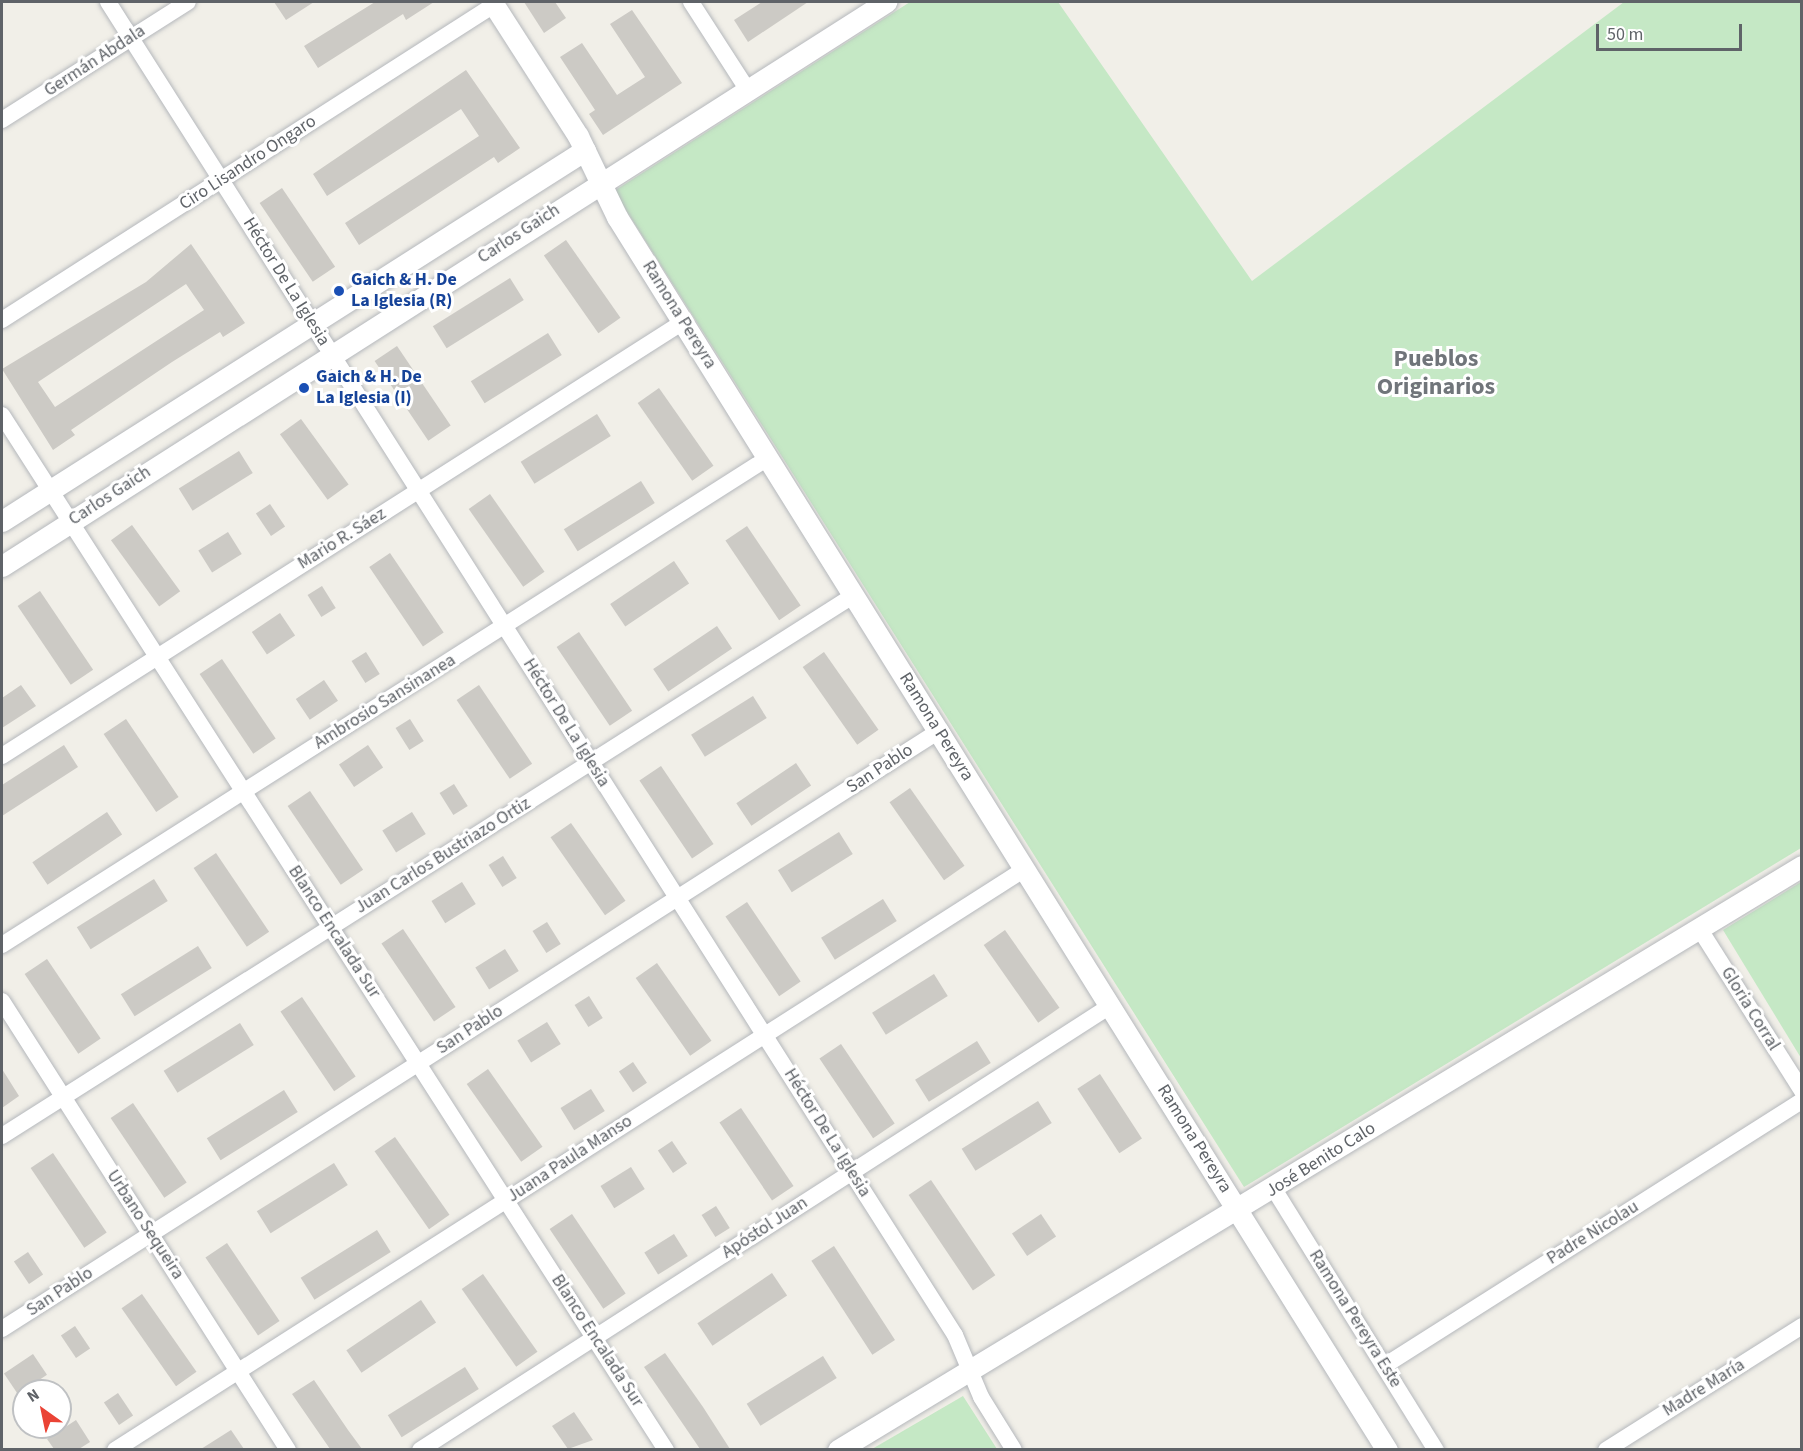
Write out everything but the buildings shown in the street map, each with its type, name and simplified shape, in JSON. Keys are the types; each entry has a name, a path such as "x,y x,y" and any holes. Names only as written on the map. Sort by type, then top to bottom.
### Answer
{"street":[{"name":"Héctor De La Iglesia","path":"108,2 955,1335 970,1371 1014,1449"},
{"name":"Germán Abdala","path":"2,120 188,2"},
{"path":"691,2 747,89"},
{"name":"Carlos Gaich","path":"2,566 886,2"},
{"name":"Ramona Pereyra","path":"493,3 585,150 599,183 683,322 1388,1449"},
{"name":"Ciro Lisandro Ongaro","path":"2,320 493,3"},
{"name":"Carlos Gaich","path":"2,521 585,150"},
{"name":"Mario R. Sáez","path":"2,756 683,322"},
{"name":"Blanco Encalada Sur","path":"2,415 666,1449"},
{"name":"Ambrosio Sansinanea","path":"2,945 768,458"},
{"name":"Juan Carlos Bustriazo Ortiz","path":"2,1136 854,595"},
{"name":"San Pablo","path":"2,1329 939,731"},
{"name":"José Benito Calo","path":"838,1449 1239,1211 1802,866"},
{"name":"Juana Paula Manso","path":"115,1449 1025,869"},
{"name":"Gloria Corral","path":"1700,928 1802,1090"},
{"name":"Urbano Sequeira","path":"2,1001 288,1449"},
{"name":"Apóstol Juan","path":"420,1449 1110,1006"},
{"name":"Padre Nicolau","path":"1384,1366 1802,1101"},
{"name":"Ramona Pereyra Este","path":"1274,1189 1436,1449"},
{"name":"Madre María","path":"1606,1449 1802,1326"}],"green space":[{"path":"910,2 1058,2 1252,281 1624,2 1801,2 1801,848 1244,1187 614,191"},
{"path":"1801,882 1801,1058 1723,930"},
{"path":"963,1396 997,1449 872,1449"}],"place":[{"name":"Gaich & H. De La Iglesia (R)","path":"339,291"},
{"name":"Gaich & H. De La Iglesia (I)","path":"304,388"}],"district":[{"name":"Pueblos Originarios","path":"1436,373"}]}
